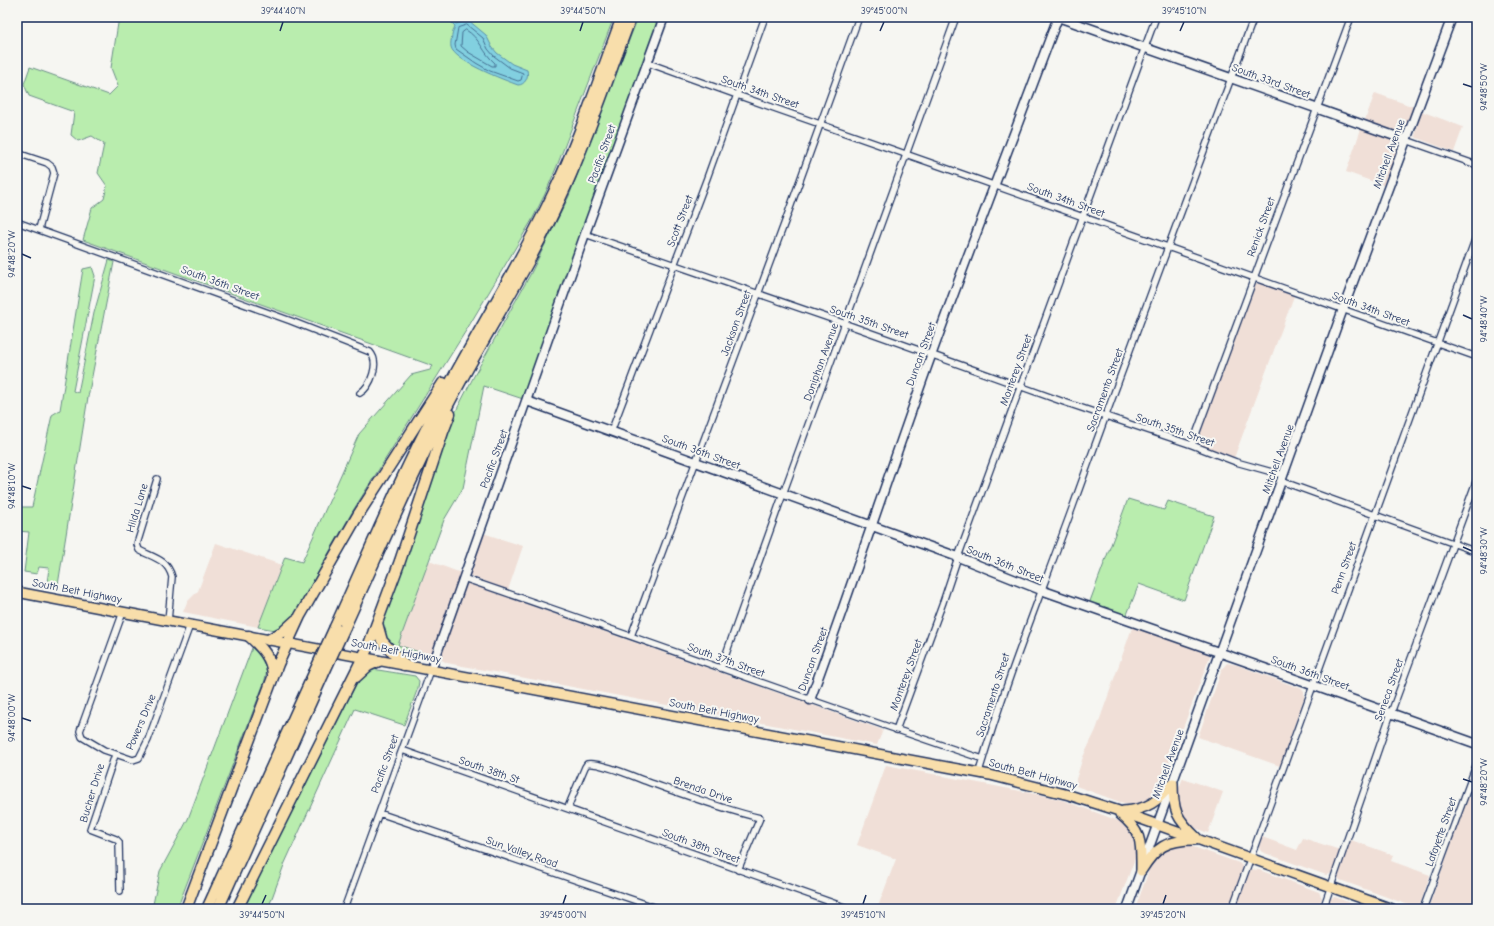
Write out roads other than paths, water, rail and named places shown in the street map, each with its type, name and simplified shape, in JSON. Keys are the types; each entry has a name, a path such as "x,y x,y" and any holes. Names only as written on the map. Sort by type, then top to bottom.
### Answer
{"highway":[{"path":"218,909 418,446 480,329 529,242 554,192 576,139 622,17"},
{"path":"340,627 426,450 472,361 539,242 562,196 631,17"},
{"path":"186,909 273,676 300,616 358,515 460,354 480,329"},
{"path":"237,909 363,658 400,561 443,432 472,361"},
{"path":"268,640 289,628 300,616"},
{"path":"377,623 382,641 404,665"},
{"path":"249,636 269,659 273,669 273,676"},
{"path":"353,680 368,666 379,661"},
{"path":"207,909 319,674"}],"main road":[{"name":"South Belt Highway","path":"17,592 379,661 979,772 1069,795 1116,810 1392,909"},
{"path":"1116,810 1136,810 1154,803 1173,783"},
{"path":"1173,783 1176,813 1180,820 1199,840"},
{"path":"1116,810 1134,826 1139,835 1141,846 1141,871"},
{"path":"1141,871 1150,857 1162,846 1178,841 1199,840"}],"street":[{"name":"Pacific Street","path":"344,909 664,17"},
{"name":"Scott Street","path":"611,432 707,178 765,17"},
{"name":"Jackson Street","path":"631,636 860,17"},
{"name":"Doniphan Avenue","path":"721,668 956,17"},
{"name":"South 33rd Street","path":"1058,17 1477,165"},
{"name":"Duncan Street","path":"810,700 849,594 871,526 932,354 1058,17"},
{"name":"Monterey Street","path":"896,730 1082,216 1156,17"},
{"name":"Sacramento Street","path":"979,772 1022,642 1167,247 1254,17"},
{"name":"Renick Street","path":"1192,445 1351,17"},
{"name":"Mitchell Avenue","path":"1127,909 1343,309 1452,17"},
{"name":"South 34th Street","path":"648,62 737,95 995,185 1477,357"},
{"path":"17,153 47,163 52,167 54,173 39,229"},
{"name":"South 36th Street","path":"17,222 291,321 370,352 375,362 372,374 365,390 360,393"},
{"name":"South 35th Street","path":"585,234 932,354 1021,387 1192,445 1477,552"},
{"name":"Penn Street","path":"1232,909 1477,234"},
{"name":"South 36th Street","path":"527,401 958,557 1041,590 1477,744"},
{"name":"Hilda Lane","path":"157,478 137,544 139,550 163,561 170,570 172,577 168,621"},
{"name":"Seneca Street","path":"1323,909 1391,713 1477,479"},
{"name":"South 37th Street","path":"463,578 896,730 983,759"},
{"name":"Powers Drive","path":"123,612 80,731 82,736 104,750 133,760 139,758 148,740 190,625"},
{"name":"South 38th St","path":"402,750 570,809"},
{"name":"Bucher Drive","path":"115,755 90,829 116,839 119,842 120,891"},
{"name":"Brenda Drive","path":"570,809 569,805 587,764 592,763 736,812 760,818 738,870"},
{"name":"Lafayette Street","path":"1423,909 1477,763"},
{"name":"South 38th Street","path":"570,809 850,909"},
{"name":"Sun Valley Road","path":"379,813 660,909"}],"water":[{"path":"446,17 456,24 468,20 486,35 497,53 512,64 527,70 526,80 523,84 518,85 511,83 480,69 470,64 454,52 451,47 451,39 455,26"}]}
